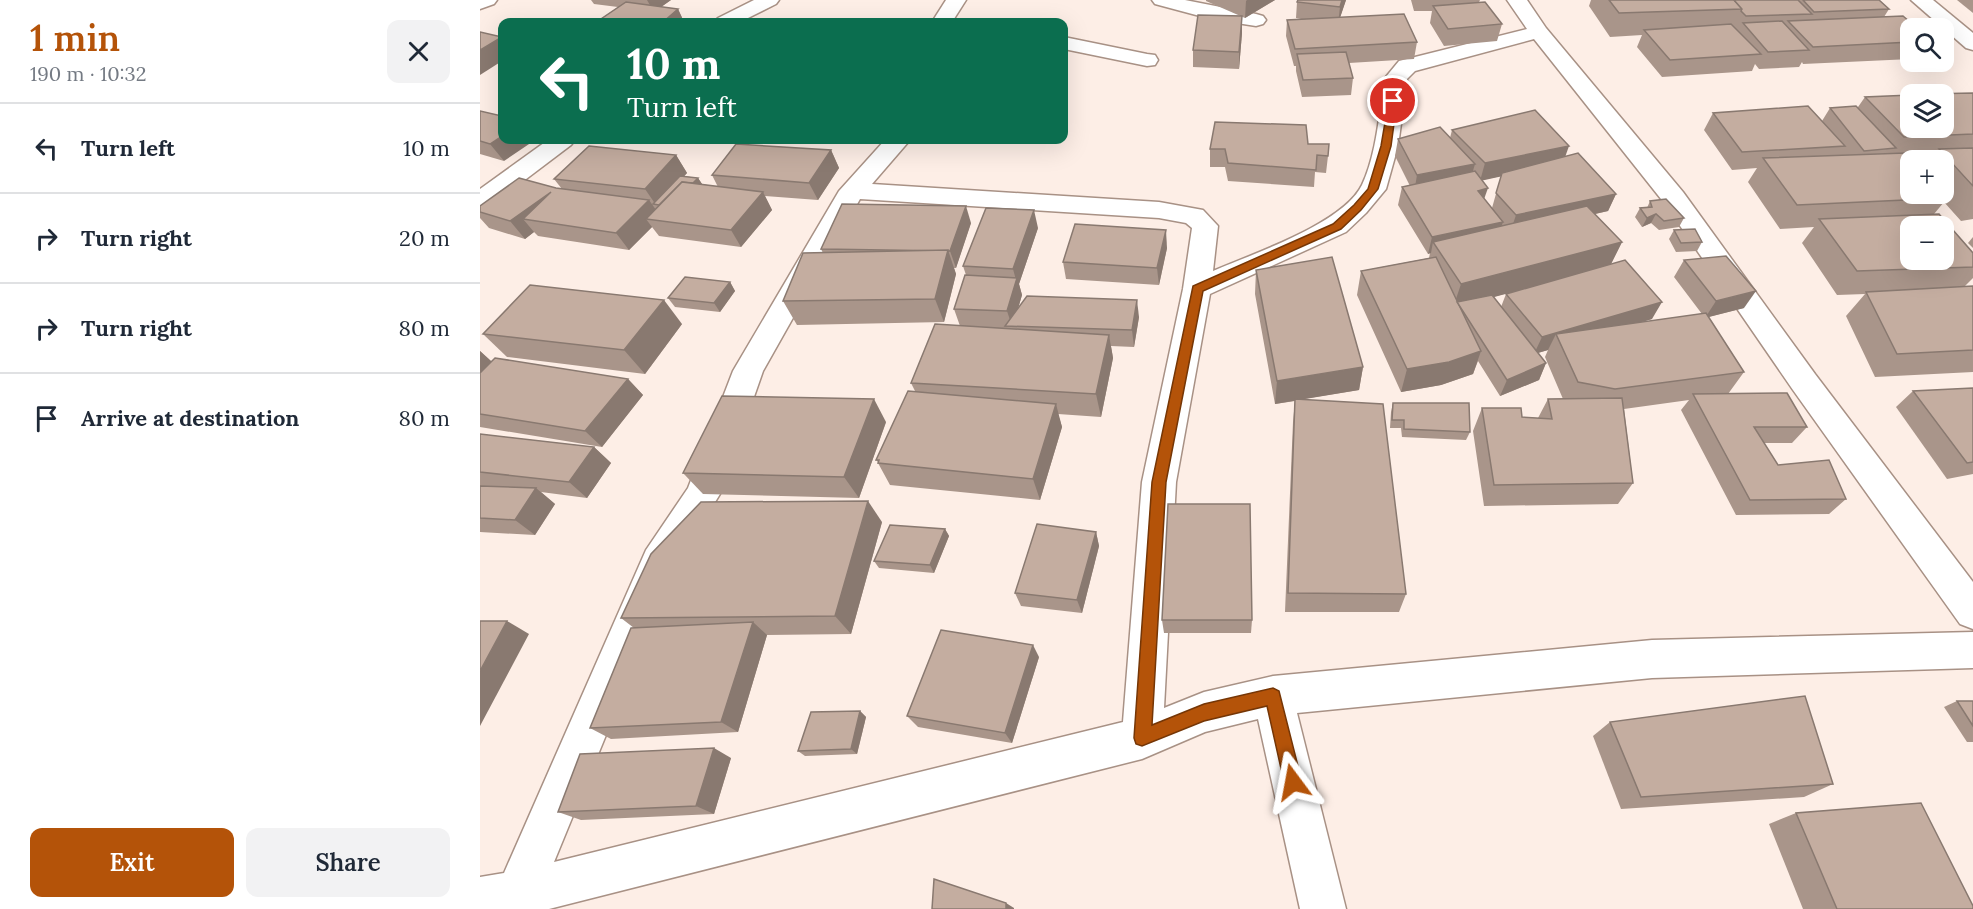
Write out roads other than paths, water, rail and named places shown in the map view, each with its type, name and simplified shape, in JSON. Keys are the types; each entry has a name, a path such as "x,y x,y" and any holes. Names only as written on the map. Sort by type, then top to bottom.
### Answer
{"street":[{"path":"480,3 486,0"},
{"path":"733,18 769,0"},
{"path":"951,18 956,0"},
{"path":"1162,0 1211,13 1256,20"},
{"path":"1517,0 1539,32 1674,198 1804,382 1973,612"},
{"path":"1921,0 1973,44"},
{"path":"1197,289 1337,226 1357,207 1373,189 1386,146 1396,78 1407,66 1539,32"},
{"path":"1068,44 1148,60"},
{"path":"480,201 558,144"},
{"path":"499,897 659,561 703,494 748,371 852,191 894,144"},
{"path":"852,191 1159,210 1194,216 1205,226 1197,289 1159,482 1142,738"},
{"path":"499,897 1142,738 1204,712 1273,696 1652,659 1973,650"},
{"path":"1273,696 1323,909"}]}
